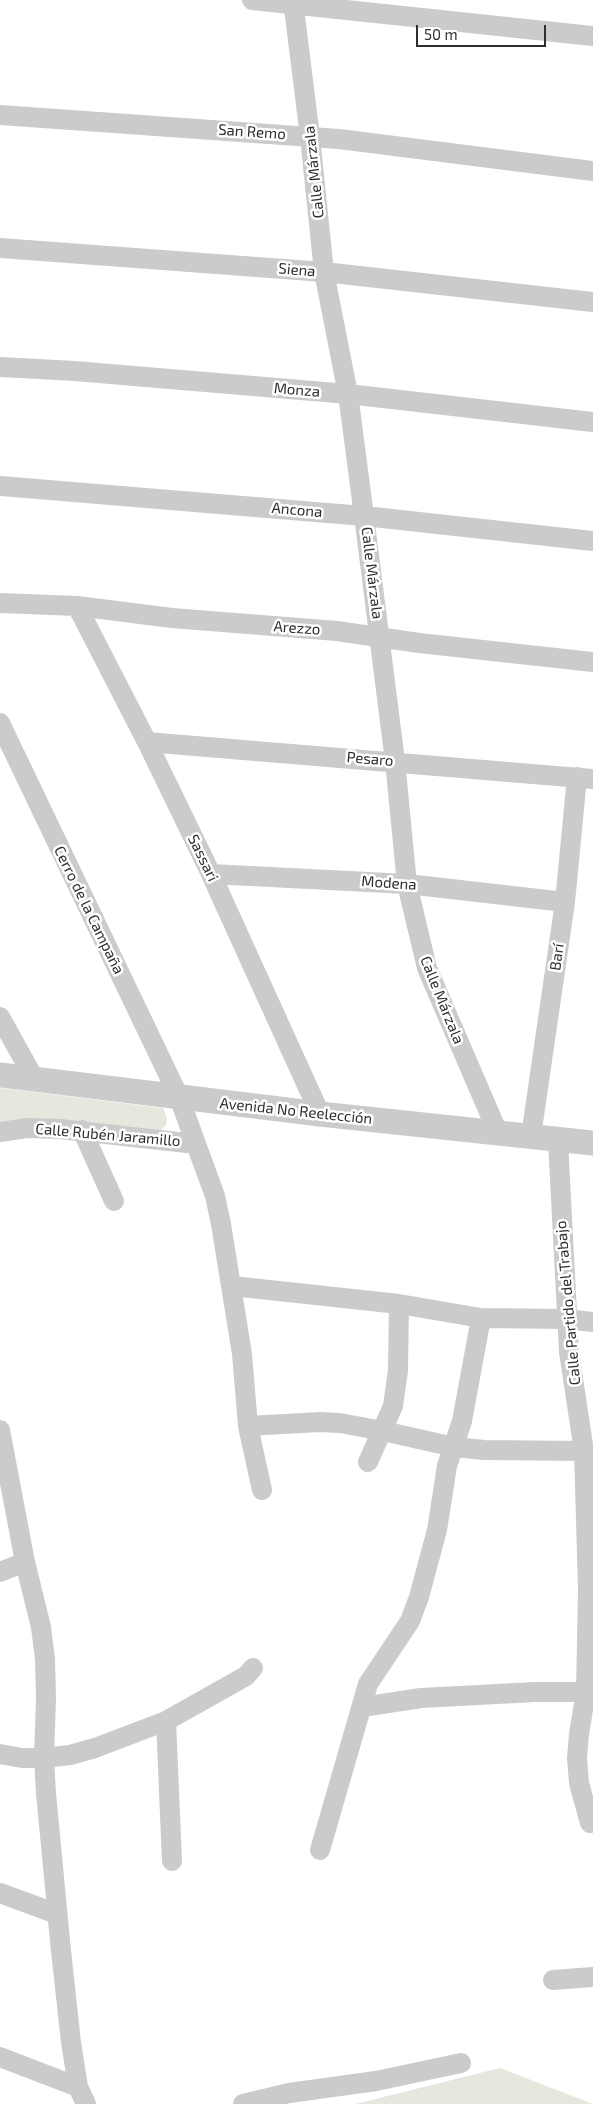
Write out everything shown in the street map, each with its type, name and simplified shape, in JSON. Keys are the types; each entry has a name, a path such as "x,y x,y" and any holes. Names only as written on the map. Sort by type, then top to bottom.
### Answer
{"street":[{"path":"252,0 293,2 593,36"},
{"name":"Calle Márzala","path":"293,2 324,272 348,394 380,637 407,884 427,968 498,1133"},
{"name":"San Remo","path":"0,115 310,137 593,172"},
{"name":"Siena","path":"0,248 324,272 593,302"},
{"name":"Monza","path":"0,367 75,371 348,394 593,422"},
{"name":"Ancona","path":"0,486 364,516 593,541"},
{"name":"Arezzo","path":"0,603 77,606 172,618 336,630 419,643 593,662"},
{"name":"Sassari","path":"77,606 147,742 211,874 320,1114"},
{"name":"Cerro de la Campaña","path":"0,723 178,1097"},
{"name":"Pesaro","path":"147,742 585,778"},
{"name":"Barí","path":"531,1136 585,778"},
{"name":"Modena","path":"211,874 407,884 565,902"},
{"path":"0,1017 35,1080"},
{"name":"Avenida No Reelección","path":"0,1075 320,1114 593,1143"},
{"name":"Calle Rubén Jaramillo","path":"0,1132 27,1128 82,1130 129,1138 196,1144 178,1097"},
{"path":"82,1130 114,1201"},
{"name":"Calle Partido del Trabajo","path":"558,1140 566,1319 584,1451 588,1572 586,1692 577,1758 578,1783 590,1823"},
{"path":"196,1144 215,1196 232,1286 242,1354 248,1426 262,1490"},
{"path":"232,1286 399,1304 481,1318 566,1319 593,1322"},
{"path":"368,1462 393,1406 398,1370 399,1304"},
{"path":"320,1850 368,1684 407,1627 419,1597 437,1530 447,1466 462,1421 481,1318"},
{"path":"248,1426 320,1422 383,1431 454,1447 484,1450 584,1451"},
{"path":"0,1430 25,1562 41,1627 45,1659 44,1758 57,1914 71,2042 82,2095"},
{"path":"0,1572 25,1562"},
{"path":"0,1754 22,1758 44,1758 70,1755 95,1748 166,1721 246,1676 253,1668"},
{"path":"362,1706 421,1698 535,1692 586,1692"},
{"path":"166,1721 172,1861"},
{"path":"0,1893 57,1914"},
{"path":"552,1980 593,1977"},
{"path":"0,2057 82,2095"},
{"path":"242,2104 289,2093 376,2081 461,2063"}],"shaded area":[{"path":"0,1088 163,1108 167,1117 166,1125 160,1132 0,1124"},
{"path":"500,2068 593,2104 355,2104"}]}
